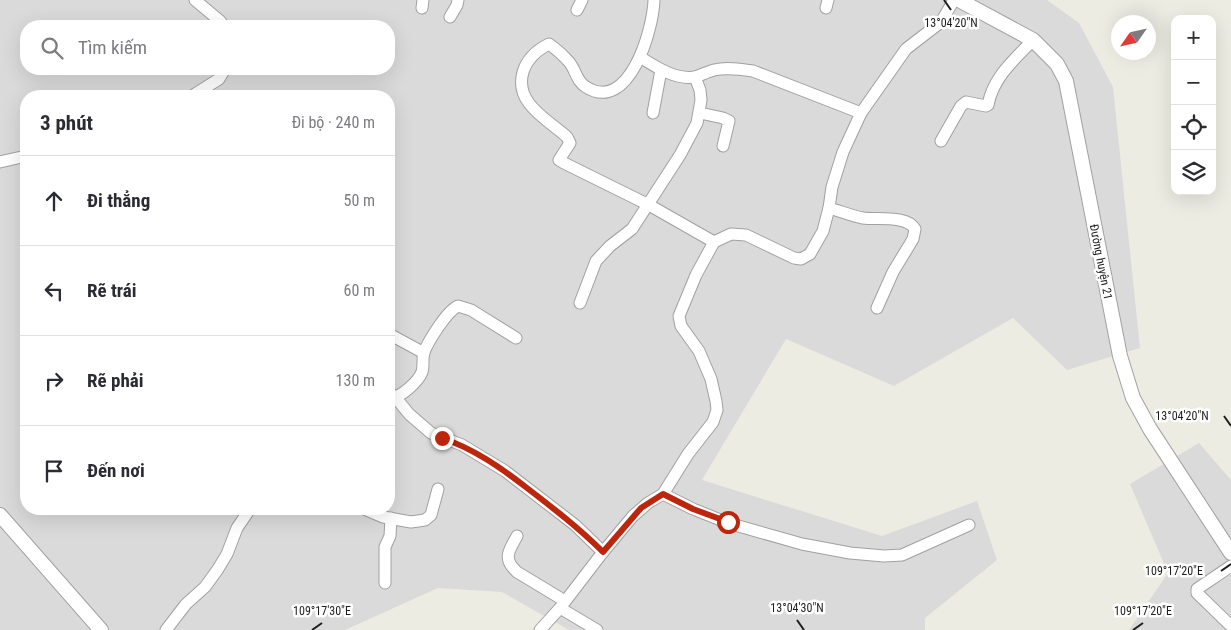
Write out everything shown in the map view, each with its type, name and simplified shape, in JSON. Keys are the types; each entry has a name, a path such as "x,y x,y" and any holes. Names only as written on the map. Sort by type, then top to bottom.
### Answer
{"street":[{"path":"195,0 219,20"},
{"path":"450,17 457,6 458,0"},
{"path":"654,0 652,20 640,57 622,84 615,90 607,93 588,88 579,82 569,62 548,44 529,59 522,78 521,89 526,101 534,110 568,137 570,142 560,160 649,205 714,242"},
{"path":"540,630 641,508 663,494 688,454 716,416 716,402 708,370 699,351 681,326 679,320 681,310 696,275 714,242 731,234 740,234 753,237 794,258 805,258 814,248 823,230 832,187 843,152 861,113 911,44 941,22 954,0"},
{"name":"Đường huyện 21","path":"958,0 1033,40 1057,64 1066,81 1120,356 1133,398 1150,429 1231,553"},
{"path":"941,141 961,106 966,102 988,105 993,86 998,77 1033,40"},
{"path":"640,57 661,70 675,75 695,77 715,70 740,69 753,71 861,113"},
{"path":"653,113 661,70"},
{"path":"202,90 219,79 221,75"},
{"path":"580,303 596,261 610,246 632,229 680,155 697,122 700,112 700,90 695,77"},
{"path":"700,112 729,121 724,146"},
{"path":"0,162 20,157"},
{"path":"829,208 864,218 882,218 909,223 913,227 915,232 913,239 876,308"},
{"path":"395,393 419,377 422,371 424,353 449,313 458,306 471,310 516,338"},
{"path":"395,339 424,353"},
{"path":"395,400 431,433 462,445 505,471 574,525 603,552"},
{"path":"378,515 412,522 425,520 431,515 438,489"},
{"path":"663,494 693,509 728,522 802,544 850,553 884,556 902,555 969,525"},
{"path":"166,630 186,604 205,587 218,569 227,554 237,528 246,515"},
{"path":"0,516 101,630"},
{"path":"385,583 385,546 390,536 392,518"},
{"path":"517,536 508,554 510,566 597,630"},
{"path":"1231,566 1197,589 1197,593 1231,626"}],"shaded area":[{"path":"0,0 1047,0 1079,23 1113,87 1140,348 1067,370 1013,318 894,386 786,339 702,480 882,536 977,501 997,560 925,618 925,630 569,630 502,592 438,588 345,630 0,630"},
{"path":"1199,443 1231,480 1231,630 1129,630 1168,573 1130,484"}],"route":[{"path":"442,438 462,445 505,471 548,503 603,552 641,508 663,494 693,509 728,522"}]}
